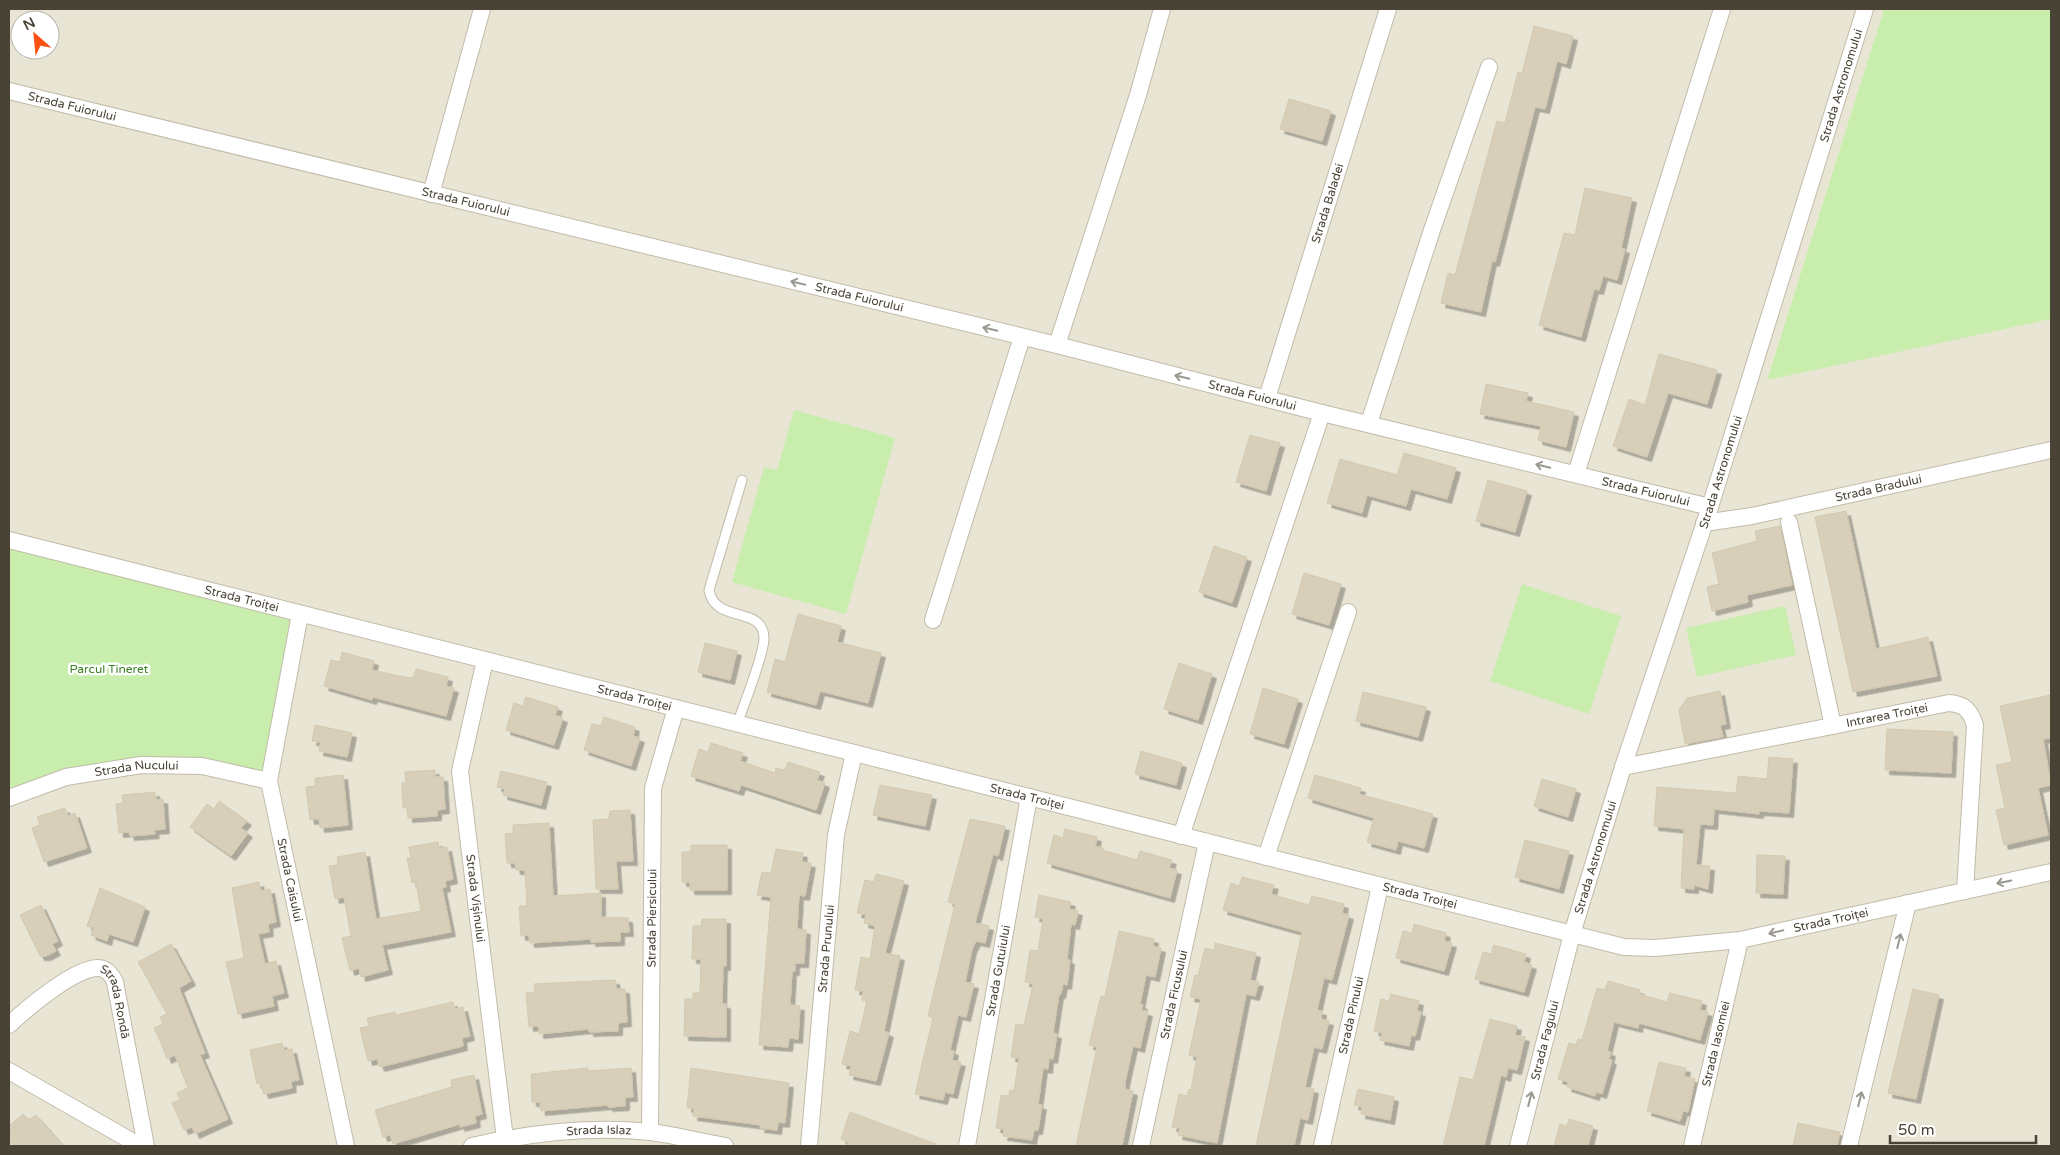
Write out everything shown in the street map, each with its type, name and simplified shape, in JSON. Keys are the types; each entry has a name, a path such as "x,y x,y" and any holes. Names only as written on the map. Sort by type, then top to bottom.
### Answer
{"street":[{"path":"430,194 482,9"},
{"path":"1056,345 1138,95 1162,9"},
{"name":"Strada Baladei","path":"1268,398 1388,9"},
{"path":"1576,474 1722,9"},
{"name":"Strada Astronomului","path":"1572,934 1623,767 1710,507 1865,9"},
{"path":"1369,423 1433,227 1489,67"},
{"name":"Strada Fuiorului","path":"9,91 1022,336 1322,413 1710,507"},
{"path":"933,620 1022,336"},
{"path":"1181,836 1322,413"},
{"name":"Strada Bradului","path":"1704,523 1752,516 2051,450"},
{"path":"1789,522 1833,726"},
{"name":"Strada Troiței","path":"9,540 1624,947 1655,948 1740,940 2051,872"},
{"path":"1266,857 1348,612"},
{"name":"Strada Caisului","path":"300,614 269,781 346,1146"},
{"name":"Strada Vișinului","path":"485,660 460,771 505,1139"},
{"name":"Intrarea Troiței","path":"1623,767 1949,703 1958,704 1967,708 1975,725 1965,891"},
{"name":"Strada Piersicului","path":"650,1132 653,788 676,708"},
{"name":"Strada Prunului","path":"809,1146 836,835 854,753"},
{"name":"Strada Nucului","path":"9,798 66,777 141,765 202,766 269,781"},
{"name":"Strada Gutuiului","path":"967,1146 1029,797"},
{"name":"Strada Ficusului","path":"1140,1146 1206,842"},
{"name":"Strada Pinului","path":"1322,1146 1380,886"},
{"path":"1849,1146 1908,902"},
{"name":"Strada Fagului","path":"1518,1146 1572,934"},
{"name":"Strada Iasomiei","path":"1692,1146 1740,940"},
{"name":"Strada Rondă","path":"9,1025 40,997 88,970 98,968 112,975 115,982 146,1146"},
{"path":"9,1071 140,1146"},
{"name":"Strada Islaz","path":"472,1146 505,1139 578,1130 650,1132 725,1146"}],"lane":[{"path":"738,724 762,647 762,632 755,619 718,607 713,602 709,590 742,480"}],"shaded area":[{"path":"9,9 1884,9 1767,379 2051,319 2051,1146 9,1146"}],"green space":[{"path":"1884,9 2051,9 2051,319 1767,380"},
{"path":"794,410 895,438 846,614 732,582 764,467 777,470"},
{"name":"Parcul Tineret","path":"9,540 300,614 269,781 141,765 9,798"},
{"path":"1522,584 1621,616 1589,714 1490,681"},
{"path":"1785,606 1796,655 1697,677 1686,628"}],"building":[{"path":"1534,26 1573,36 1566,64 1557,61 1545,109 1535,107 1495,262 1492,261 1481,312 1441,303 1448,273 1455,275 1497,121 1505,123 1518,72 1522,73"},
{"path":"1289,99 1331,111 1322,141 1280,129"},
{"path":"1585,188 1632,198 1621,248 1625,249 1617,280 1603,276 1599,290 1594,289 1581,337 1539,325 1564,233 1575,235"},
{"path":"1659,354 1717,370 1707,404 1668,393 1647,457 1613,446 1629,399 1645,405"},
{"path":"1486,384 1528,393 1526,401 1574,412 1566,447 1538,440 1541,426 1480,414"},
{"path":"1250,435 1280,443 1266,491 1236,482"},
{"path":"1404,453 1456,468 1447,499 1411,489 1406,506 1367,495 1362,513 1327,503 1340,459 1397,475"},
{"path":"1488,480 1527,491 1515,532 1476,521"},
{"path":"1846,511 1876,649 1928,637 1937,676 1853,692 1815,517"},
{"path":"1780,526 1792,585 1747,595 1748,602 1712,611 1707,587 1719,584 1712,553 1757,541 1755,531"},
{"path":"1214,546 1247,557 1232,603 1199,592"},
{"path":"1304,573 1341,584 1329,625 1292,614"},
{"path":"798,614 841,626 837,642 881,653 868,703 820,691 816,705 767,692 775,659 785,662"},
{"path":"705,643 737,651 730,680 698,672"},
{"path":"342,652 374,661 372,670 413,678 416,669 448,677 446,686 454,688 446,716 373,697 372,700 324,686 331,660 340,662"},
{"path":"1179,663 1212,674 1198,720 1164,709"},
{"path":"1263,688 1298,699 1284,744 1250,734"},
{"path":"1720,691 1726,724 1720,725 1723,737 1685,744 1679,710 1687,698"},
{"path":"1363,692 1426,707 1418,737 1356,721"},
{"path":"2051,695 2051,738 2043,739 2051,785 2038,788 2048,835 2004,845 1996,810 2005,808 1996,765 2012,762 2000,706"},
{"path":"526,697 558,707 555,715 563,718 554,745 506,730 514,703 523,706"},
{"path":"604,717 635,727 633,736 640,738 631,766 584,750 592,724 601,726"},
{"path":"315,725 352,733 347,757 319,751 321,742 312,741"},
{"path":"1887,729 1953,732 1951,773 1885,770"},
{"path":"711,743 743,753 740,761 775,773 776,768 785,770 788,762 820,772 817,780 825,783 816,810 741,785 739,791 691,776 699,749 708,752"},
{"path":"1141,751 1182,763 1176,785 1135,774"},
{"path":"1769,757 1793,759 1789,813 1759,811 1759,814 1714,809 1713,825 1700,824 1696,865 1710,866 1708,889 1694,885 1694,889 1681,888 1684,829 1654,826 1657,787 1736,793 1738,776 1767,779"},
{"path":"435,770 435,777 443,777 445,809 437,810 437,816 408,818 407,807 403,808 402,783 406,783 405,772"},
{"path":"501,771 547,782 541,805 503,795 505,789 497,787"},
{"path":"343,775 348,825 320,828 319,819 310,820 306,787 315,786 315,778"},
{"path":"1315,775 1361,788 1359,794 1433,814 1424,848 1398,841 1396,850 1367,842 1374,818 1308,798"},
{"path":"1542,779 1576,789 1568,817 1534,806"},
{"path":"880,785 932,795 925,826 873,815"},
{"path":"155,792 156,800 163,799 165,829 154,830 155,834 130,836 129,832 119,833 116,804 123,803 122,795"},
{"path":"219,801 247,821 241,828 248,833 231,856 190,827 207,804 214,809"},
{"path":"65,808 68,816 75,813 87,848 44,862 32,828 40,825 37,817"},
{"path":"630,810 633,861 616,861 618,889 596,889 593,820 609,819 610,811"},
{"path":"970,819 1005,826 998,856 993,854 975,923 989,926 985,943 976,941 972,949 965,982 974,984 966,1017 958,1015 950,1050 954,1051 952,1060 961,1062 953,1094 945,1092 943,1100 915,1094 933,1018 928,1016 955,904 948,902"},
{"path":"549,823 553,896 601,893 601,917 628,918 629,932 620,932 620,941 591,942 591,939 530,943 529,935 521,936 519,906 527,906 525,870 516,870 515,863 507,863 505,834 513,833 513,825"},
{"path":"1065,829 1097,837 1095,846 1103,848 1102,850 1137,860 1140,851 1172,860 1169,868 1177,870 1170,898 1047,863 1054,835 1063,838"},
{"path":"1525,840 1569,851 1559,889 1515,877"},
{"path":"438,842 439,848 447,847 453,879 445,881 446,887 442,888 451,932 382,945 388,970 361,977 359,968 350,971 342,938 351,936 344,897 335,899 329,866 338,865 337,857 365,852 376,919 421,911 416,882 412,883 407,858 411,858 409,847"},
{"path":"691,845 727,845 727,890 690,890 690,882 682,882 682,852 691,852"},
{"path":"776,849 803,853 802,862 811,863 805,896 799,895 797,929 806,930 804,963 795,963 795,971 792,971 790,1005 800,1006 798,1039 789,1038 788,1047 759,1045 771,897 757,895 762,872 771,873"},
{"path":"1757,855 1785,856 1783,894 1756,893"},
{"path":"876,874 904,881 885,953 900,956 884,1031 889,1033 876,1081 849,1075 851,1066 842,1064 850,1031 859,1034 867,1001 862,1000 863,991 855,990 861,957 870,959 875,926 864,923 866,915 857,913 865,880 874,882"},
{"path":"1242,877 1274,885 1271,894 1309,905 1312,896 1344,904 1342,913 1349,915 1332,980 1324,978 1317,1010 1322,1011 1321,1019 1329,1021 1322,1049 1314,1047 1305,1087 1314,1089 1308,1120 1300,1118 1294,1146 1256,1146 1302,932 1223,910 1231,883 1239,886"},
{"path":"259,882 261,891 270,889 276,922 268,924 269,932 258,934 265,964 276,961 284,993 272,996 274,1006 238,1014 226,962 244,958 232,888"},
{"path":"100,888 145,907 133,942 109,934 107,941 91,935 94,928 87,926"},
{"path":"1039,895 1071,902 1069,909 1078,911 1075,925 1071,924 1067,959 1070,960 1067,985 1063,984 1061,994 1059,994 1053,1033 1057,1034 1053,1059 1049,1058 1048,1069 1043,1068 1038,1105 1042,1105 1038,1130 1034,1130 1032,1140 1003,1136 1004,1129 996,1128 1001,1095 1009,1096 1010,1090 1014,1091 1019,1058 1011,1057 1016,1024 1024,1025 1033,984 1025,982 1030,950 1038,951 1043,919 1035,917"},
{"path":"41,905 58,941 52,944 56,951 46,956 40,956 20,915"},
{"path":"702,919 726,919 726,966 723,966 722,1004 726,1004 726,1037 684,1036 685,999 693,999 693,993 700,993 701,959 692,959 693,926 701,926"},
{"path":"1414,924 1446,933 1444,941 1452,943 1444,971 1396,958 1403,931 1412,933"},
{"path":"1119,931 1154,939 1153,946 1161,948 1155,977 1146,975 1140,1004 1143,1005 1141,1010 1148,1012 1140,1048 1133,1046 1125,1082 1125,1089 1133,1091 1122,1146 1076,1146 1097,1047 1089,1045 1101,996 1105,996"},
{"path":"1215,943 1256,953 1250,980 1259,982 1255,996 1246,994 1217,1143 1178,1135 1180,1128 1172,1127 1179,1094 1187,1096 1189,1089 1191,1090 1197,1057 1189,1055 1201,999 1190,997 1195,975 1198,976 1205,948 1214,950"},
{"path":"171,944 191,981 179,988 205,1053 200,1055 228,1119 195,1134 192,1127 184,1130 172,1103 180,1100 177,1093 188,1088 175,1055 167,1059 154,1028 163,1024 160,1017 167,1014 138,962"},
{"path":"1494,945 1526,954 1524,962 1532,965 1524,992 1475,979 1483,952 1491,954"},
{"path":"615,980 616,989 625,989 627,1022 618,1023 618,1031 589,1032 589,1029 539,1034 539,1026 529,1027 526,993 535,992 534,984"},
{"path":"1608,981 1640,990 1639,994 1667,1002 1670,993 1702,1001 1700,1010 1708,1012 1700,1040 1639,1023 1638,1028 1614,1022 1607,1051 1611,1052 1609,1059 1612,1060 1602,1094 1596,1092 1595,1096 1567,1087 1568,1082 1558,1079 1569,1043 1576,1045 1578,1039 1582,1040 1597,988 1605,990"},
{"path":"1913,989 1939,995 1916,1099 1888,1093"},
{"path":"1391,994 1419,1001 1417,1011 1421,1012 1415,1036 1411,1035 1409,1046 1380,1040 1382,1033 1374,1031 1381,999 1389,1001"},
{"path":"453,1002 455,1009 463,1007 470,1036 462,1038 463,1046 380,1067 377,1059 368,1061 360,1028 369,1026 367,1018 395,1012 396,1015"},
{"path":"1490,1019 1517,1026 1515,1035 1525,1037 1517,1070 1508,1068 1506,1077 1501,1075 1484,1146 1443,1146 1460,1077 1473,1080"},
{"path":"282,1043 284,1050 292,1049 299,1080 291,1081 292,1088 264,1094 261,1083 257,1084 250,1050"},
{"path":"1659,1062 1686,1068 1684,1076 1695,1079 1688,1112 1683,1111 1680,1121 1647,1111"},
{"path":"588,1068 588,1071 631,1068 633,1097 625,1097 625,1106 608,1107 608,1105 541,1111 540,1102 532,1102 531,1074"},
{"path":"691,1068 789,1083 785,1123 778,1122 777,1130 760,1128 761,1125 693,1116 694,1108 687,1108"},
{"path":"474,1075 482,1114 475,1116 476,1123 460,1127 460,1124 393,1144 390,1135 383,1137 375,1110 452,1087 451,1080"},
{"path":"1358,1089 1394,1097 1390,1120 1361,1114 1362,1107 1354,1105"},
{"path":"850,1112 936,1144 936,1146 847,1146 848,1142 841,1139"},
{"path":"23,1114 29,1120 36,1115 63,1146 14,1146 9,1140 9,1126"},
{"path":"1569,1119 1593,1126 1588,1146 1554,1146 1560,1124 1567,1126"},
{"path":"1798,1123 1840,1132 1837,1146 1793,1146"}]}
